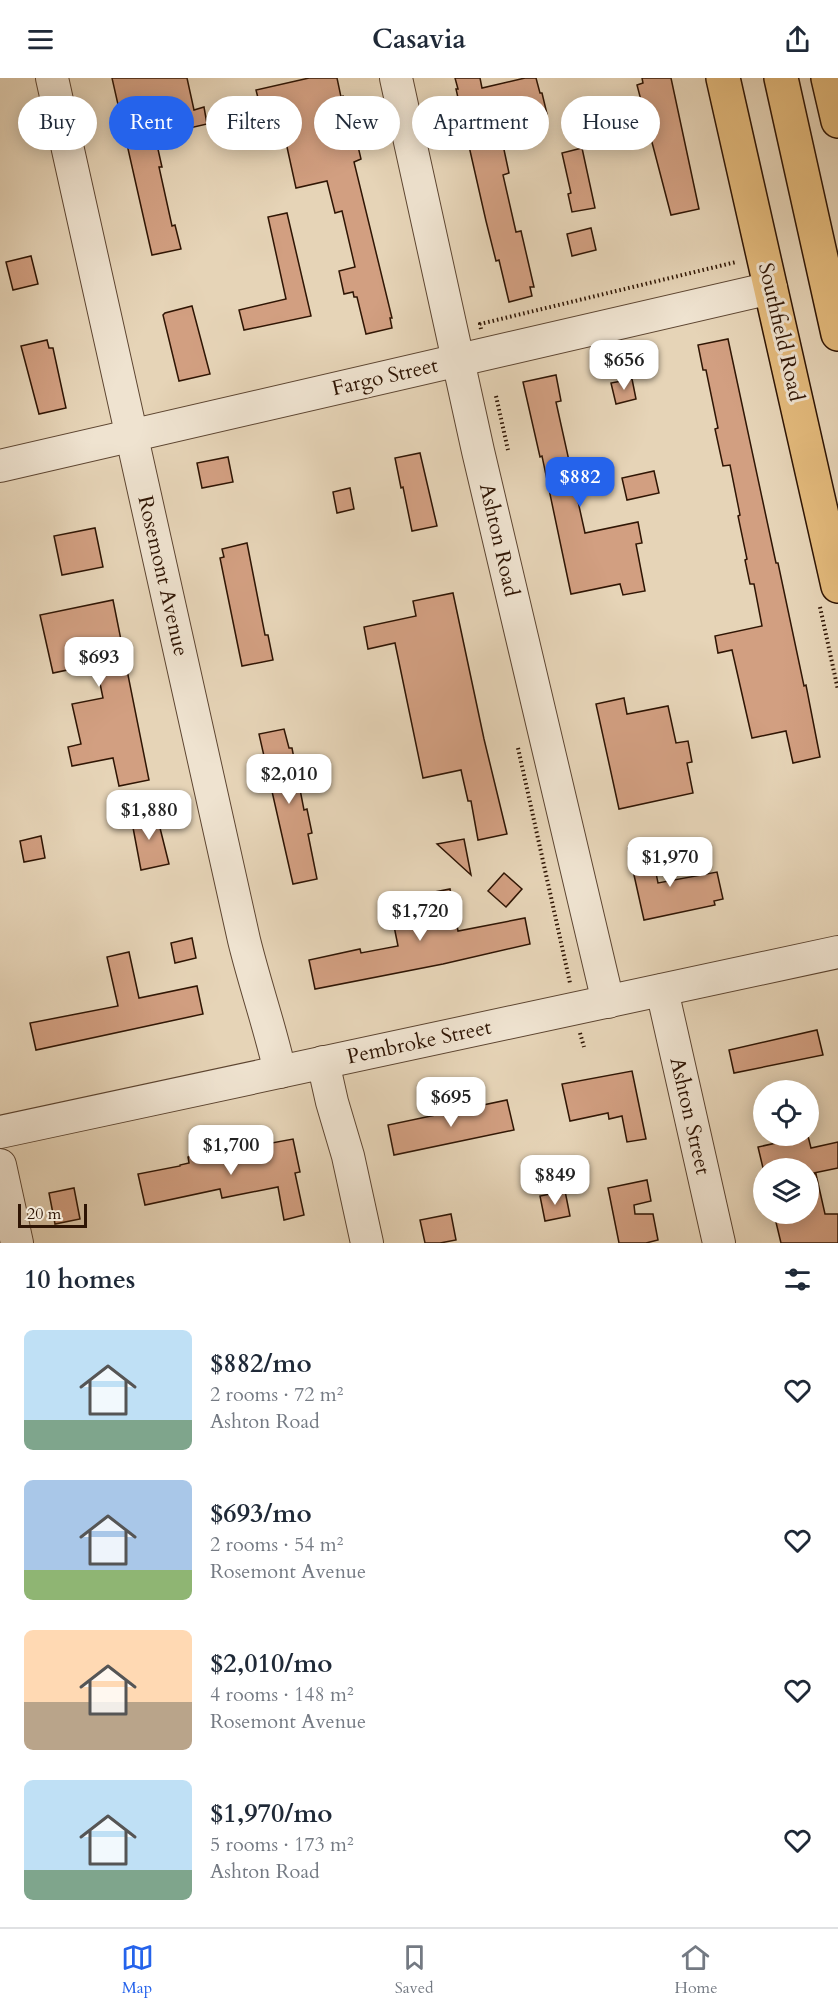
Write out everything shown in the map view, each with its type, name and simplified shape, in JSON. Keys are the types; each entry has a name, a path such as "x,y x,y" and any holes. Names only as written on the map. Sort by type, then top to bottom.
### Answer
{"main road":[{"name":"Southfield Road","path":"723,78 838,586"},
{"path":"781,78 838,334"}],"street":[{"name":"Rosemont Avenue","path":"52,78 244,940 256,990 271,1032 280,1072"},
{"name":"Ashton Road","path":"396,78 458,360 608,1002"},
{"name":"Fargo Street","path":"0,466 771,288"},
{"name":"Pembroke Street","path":"0,1132 838,952"},
{"name":"Ashton Street","path":"662,990 719,1243"},
{"path":"323,1062 348,1155 368,1243"},
{"path":"0,1165 17,1243"}],"path":[{"path":"482,336 480,324 743,261"},
{"path":"495,390 510,460"}],"building":[{"path":"112,78 187,78 191,96 116,96"},
{"path":"309,78 337,78 341,96 314,96 314,150 359,150 361,159 354,162 392,318 390,318 392,328 366,334 357,297 354,297 353,292 344,294 339,271 355,267 342,211 335,213 327,181 296,188 288,150 302,150 302,96 258,96 256,90"},
{"path":"455,78 480,78 482,88 525,78 536,78 543,96 458,96 456,89 458,89"},
{"path":"642,78 671,78 699,209 671,215 654,150 660,150 660,96 640,96 637,85 643,83"},
{"path":"204,107 206,124 194,127 194,110"},
{"path":"128,150 158,150 162,167 159,167 172,226 175,225 181,249 152,255"},
{"path":"470,150 504,150 509,173 503,175 516,232 521,231 534,287 530,287 532,296 509,302 499,260 496,261"},
{"path":"582,150 595,208 572,212 568,194 571,193 562,153"},
{"path":"287,213 311,316 244,330 239,310 286,299 268,217"},
{"path":"591,228 596,250 572,256 567,234"},
{"path":"31,256 38,284 13,290 6,262"},
{"path":"192,306 210,374 179,381 163,315"},
{"path":"728,339 776,563 778,563 804,686 806,685 820,757 793,763 786,731 752,738 732,650 718,653 715,636 762,626 754,584 750,584 745,560 747,559 730,465 723,466 715,429 718,428 706,370 703,370 698,345"},
{"path":"47,340 49,348 53,348 66,408 39,414 21,346"},
{"path":"556,375 561,401 556,402 585,533 638,522 642,543 636,544 645,591 623,595 620,584 571,594 542,456 540,457 523,382"},
{"path":"632,379 636,399 616,404 611,383"},
{"path":"420,453 437,526 412,531 395,458"},
{"path":"228,457 233,482 202,488 197,463"},
{"path":"654,471 659,493 627,500 622,478"},
{"path":"350,488 354,509 337,513 333,492"},
{"path":"95,528 103,567 62,575 54,536"},
{"path":"247,543 265,635 268,635 273,660 242,666 220,558 224,557 222,549"},
{"path":"453,593 507,834 478,840 471,801 468,801 461,770 423,778 395,643 368,649 364,627 416,616 413,601"},
{"path":"113,600 149,780 119,786 113,758 72,766 68,747 81,744 72,704 103,698 96,664 53,673 40,615"},
{"path":"624,698 627,714 668,706 676,743 688,741 692,762 687,763 693,793 619,809 596,704"},
{"path":"284,729 289,748 292,748 304,810 307,809 312,833 308,834 317,879 293,884 259,734"},
{"path":"156,812 169,864 141,870 131,817"},
{"path":"41,836 45,858 24,862 20,841"},
{"path":"464,839 471,875 437,844"},
{"path":"650,844 658,883 717,872 723,899 714,901 715,905 644,920 628,848"},
{"path":"504,873 522,889 506,907 488,891"},
{"path":"450,889 458,931 525,918 530,944 315,989 309,960 360,949 361,953 398,946 389,901"},
{"path":"192,938 196,958 175,963 171,943"},
{"path":"129,952 139,998 197,986 203,1014 36,1050 30,1023 118,1006 107,957"},
{"path":"817,1030 823,1055 734,1073 729,1050"},
{"path":"632,1071 646,1139 627,1142 622,1116 609,1119 608,1113 570,1121 562,1084"},
{"path":"507,1100 514,1130 394,1155 388,1125"},
{"path":"293,1139 300,1172 295,1173 304,1215 284,1220 278,1187 222,1198 220,1189 145,1205 138,1174 189,1163 188,1157 244,1145 245,1148"},
{"path":"838,1142 838,1168 819,1172 819,1158 761,1158 758,1147 810,1146 811,1148"},
{"path":"647,1180 651,1201 634,1205 635,1214 653,1214 658,1240 646,1243 619,1243 608,1188"},
{"path":"819,1187 825,1214 838,1214 838,1243 781,1243 776,1224 819,1224"},
{"path":"74,1188 80,1219 55,1224 49,1193"},
{"path":"565,1191 570,1216 545,1221 540,1196"},
{"path":"451,1214 456,1240 425,1243 420,1220"}]}
